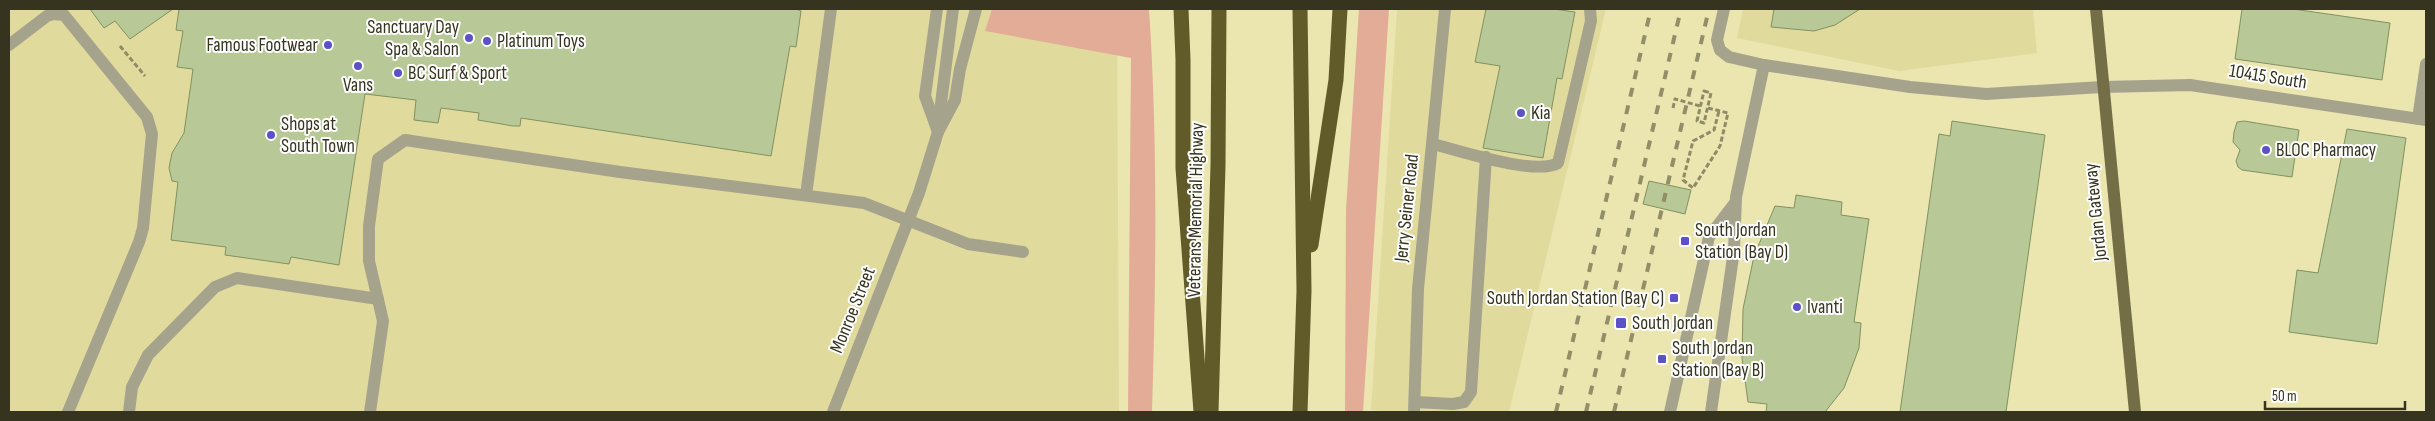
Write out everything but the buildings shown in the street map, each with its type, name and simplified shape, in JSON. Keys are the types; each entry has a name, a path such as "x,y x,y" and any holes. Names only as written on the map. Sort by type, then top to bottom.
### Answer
{"highway":[{"path":"1181,9 1183,168 1201,412"},
{"name":"Veterans Memorial Highway","path":"1211,412 1218,165 1219,9"},
{"path":"1300,9 1304,291 1300,412"},
{"path":"1304,291 1336,80 1340,9"}],"main road":[{"name":"Jordan Gateway","path":"2096,9 2102,87 2135,412"}],"street":[{"path":"806,195 831,9"},
{"path":"937,9 925,96 938,132"},
{"path":"938,132 953,9"},
{"path":"938,132 955,100 960,69 976,9"},
{"name":"Jerry Seiner Road","path":"1414,407 1418,289 1445,9"},
{"path":"1433,144 1540,168 1550,168 1558,163 1591,21 1590,9"},
{"name":"10415 South","path":"1724,9 1717,40 1720,50 1729,57 1764,65 1979,94 2102,87 2190,85 2422,120"},
{"path":"9,45 54,11 60,14 68,19 147,118 152,134 140,242 68,412"},
{"path":"2422,120 2426,64"},
{"path":"1711,412 1734,250 1736,203 1764,65"},
{"name":"Monroe Street","path":"834,412 927,171 938,132"},
{"path":"370,412 383,321 369,252 369,226 378,159 405,140 620,172 864,203 908,222 968,244 1024,252"},
{"path":"1414,407 1464,402 1470,392 1486,157"},
{"path":"1670,412 1709,237 1736,203"},
{"path":"129,412 132,387 148,355 216,286 237,278 378,299"}],"path":[{"path":"120,46 145,76"},
{"path":"1704,91 1711,93 1704,123 1697,121 1700,106 1704,91"},
{"path":"1673,108 1675,100 1700,106"},
{"path":"1708,108 1728,113 1720,146 1693,188 1683,180 1692,141 1714,130 1719,111"}],"shaded area":[{"name":"Shops at South Town","path":"9,9 1117,9 1119,412 9,412"},
{"path":"992,9 1149,9 1154,110 1155,211 1152,412 1128,412 1131,58 985,31"},
{"path":"1359,9 1389,9 1363,412 1345,412 1346,210"},
{"path":"1397,9 1606,9 1509,412 1398,412 1371,410"},
{"path":"1743,9 2033,9 2037,53 1899,71 1737,38"}],"railway":[{"path":"1556,412 1651,9"},
{"path":"1586,412 1681,9"},
{"path":"1614,412 1709,9"}],"place":[{"name":"Sanctuary Day Spa & Salon","path":"469,38"},
{"name":"Platinum Toys","path":"487,41"},
{"name":"Famous Footwear","path":"328,45"},
{"name":"Vans","path":"358,66"},
{"name":"BC Surf & Sport","path":"398,73"},
{"name":"Kia","path":"1521,113"},
{"name":"Shops at South Town","path":"271,135"},
{"name":"BLOC Pharmacy","path":"2266,150"},
{"name":"South Jordan Station (Bay D)","path":"1685,241"},
{"name":"South Jordan Station (Bay C)","path":"1674,298"},
{"name":"Ivanti","path":"1797,307"},
{"name":"South Jordan","path":"1621,323"},
{"name":"South Jordan Station (Bay B)","path":"1662,359"}]}
